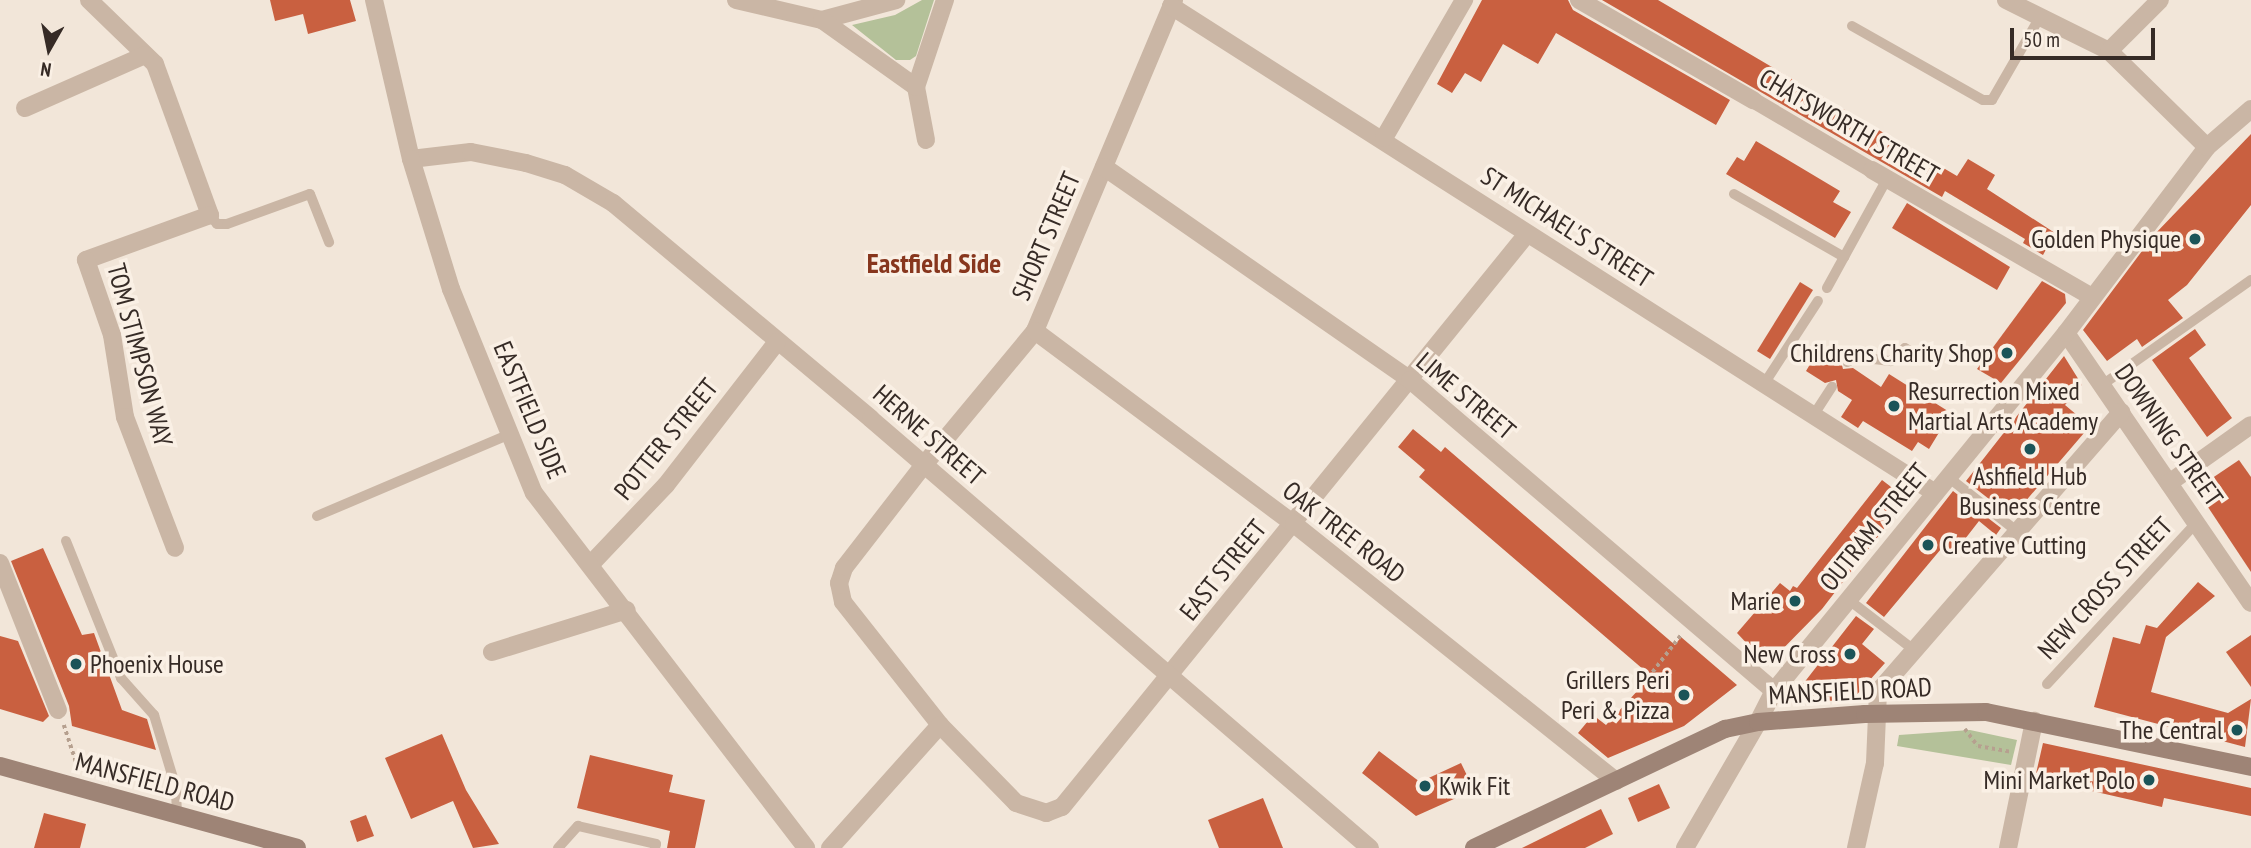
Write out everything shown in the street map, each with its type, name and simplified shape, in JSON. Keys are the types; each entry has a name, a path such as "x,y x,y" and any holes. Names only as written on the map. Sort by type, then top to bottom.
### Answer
{"main road":[{"name":"MANSFIELD ROAD","path":"1474,848 1725,729 1758,722 1951,712 2034,721 2251,767"},
{"name":"MANSFIELD ROAD","path":"0,766 297,848"}],"street":[{"path":"89,0 155,64 210,215"},
{"name":"EASTFIELD SIDE","path":"374,0 411,159 451,289 534,493 806,848"},
{"path":"736,0 822,20 916,87"},
{"path":"822,20 896,0"},
{"path":"926,140 916,87 944,0"},
{"path":"1384,138 1464,0"},
{"name":"CHATSWORTH STREET","path":"1579,0 2092,297"},
{"path":"2109,51 2160,0"},
{"path":"2014,2 2109,51 2207,147"},
{"name":"ST MICHAEL'S STREET","path":"1172,3 1384,138 1527,234 1935,493"},
{"name":"SHORT STREET","path":"940,725 843,602 839,583 844,568 923,466 1035,331 1172,3"},
{"path":"26,108 145,55"},
{"name":"OUTRAM STREET","path":"1685,848 1774,691 2066,333 2207,147 2251,109"},
{"name":"HERNE STREET","path":"411,159 471,152 565,175 613,203 1370,848"},
{"name":"LIME STREET","path":"1104,167 1410,380 1691,623 1774,691"},
{"name":"TOM STIMPSON WAY","path":"175,548 125,417 112,335 86,260 210,215"},
{"name":"EAST STREET","path":"940,725 1016,803 1046,813 1062,807 1171,678 1527,234"},
{"name":"OAK TREE ROAD","path":"1035,331 1294,524 1616,781"},
{"name":"DOWNING STREET","path":"2066,333 2251,603"},
{"name":"POTTER STREET","path":"590,565 666,485 777,342"},
{"path":"1856,848 1875,763 1874,714 1878,692 2121,412"},
{"path":"2169,483 2251,425"},
{"path":"0,563 58,710"},
{"path":"492,652 626,610"},
{"path":"2008,848 2034,721"},
{"path":"830,848 940,725"}],"lane":[{"path":"1852,26 1983,100 1992,100 2040,17"},
{"path":"1827,288 1844,257 1879,175"},
{"path":"210,215 217,223 227,223 310,194 329,242"},
{"path":"1734,194 1844,257"},
{"path":"2102,385 2251,280"},
{"path":"1764,384 1818,301"},
{"path":"1847,362 1857,356 1891,361 1905,348 1922,358"},
{"path":"1813,416 1832,387"},
{"path":"317,516 510,435"},
{"path":"1948,477 2018,532"},
{"name":"NEW CROSS STREET","path":"2047,684 2197,523"},
{"path":"66,541 121,678 155,715 176,788 177,815"},
{"path":"1849,600 1914,650"},
{"path":"558,848 578,826 656,844 655,848"}],"path":[{"path":"1644,683 1691,623"},
{"path":"58,710 83,789"},
{"path":"1951,712 1978,746 2027,755"}],"green space":[{"path":"922,0 934,0 916,56 910,60 896,60 852,25 895,15"},
{"path":"1970,730 2017,740 2011,765 1897,746 1899,735"}],"building":[{"path":"270,0 350,0 356,21 308,34 303,14 275,21"},
{"path":"1482,0 1568,0 1573,10 1730,100 1716,125 1556,33 1538,64 1503,44 1481,82 1465,73 1452,93 1437,84"},
{"path":"1602,0 1658,0 1957,176 1968,159 1995,175 1987,189 2055,233 2043,255 2023,243 2025,239 1945,191 1942,197"},
{"path":"2251,134 2251,205 2187,285 2168,300 2183,318 2142,347 2137,339 2107,361 2083,330 2154,235"},
{"path":"1756,141 1840,191 1833,202 1851,212 1835,238 1726,174 1737,157 1744,161"},
{"path":"1907,203 2010,267 1997,290 1892,228"},
{"path":"2042,281 2065,294 2066,303 2001,383 1977,369"},
{"path":"1800,282 1813,290 1770,359 1757,351"},
{"path":"2195,329 2206,345 2189,358 2232,418 2207,437 2152,360"},
{"name":"Resurrection Mixed Martial Arts Academy","path":"1821,346 1840,358 1843,369 1853,368 1881,387 1889,374 1951,413 1929,449 1918,442 1912,451 1863,421 1858,428 1841,417 1852,400 1838,391 1836,380 1825,383 1806,371"},
{"name":"Ashfield Hub Business Centre","path":"2064,356 2082,385 2065,405 2090,426 2012,517 1966,481"},
{"path":"1413,429 1441,452 1445,447 1675,645 1681,637 1737,685 1684,726 1608,758 1578,733 1593,715 1606,725 1651,676 1419,477 1425,470 1398,447"},
{"path":"2239,460 2251,477 2251,572 2196,489"},
{"path":"1882,480 1907,499 1822,609 1767,665 1737,633 1780,583 1790,591 1793,586 1797,588"},
{"path":"1953,491 2001,528 1996,535 1979,521 1951,557 1941,549 1884,617 1866,603"},
{"name":"Phoenix House","path":"43,548 82,635 94,633 122,710 147,719 156,750 72,726 69,706 11,561"},
{"path":"2198,582 2215,596 2166,637 2151,692 2228,713 2251,699 2245,747 2094,707 2113,637 2140,644 2146,625 2157,628"},
{"name":"New Cross","path":"1856,616 1874,629 1862,644 1885,663 1852,700 1789,702"},
{"path":"2251,635 2251,687 2226,652"},
{"path":"0,636 18,641 49,716 43,722 0,709"},
{"path":"442,734 466,790 499,844 473,848 453,801 411,819 385,758"},
{"path":"2043,743 2251,788 2251,816 2164,798 2162,807 2035,778"},
{"name":"Kwik Fit","path":"1379,751 1420,782 1461,763 1474,790 1416,816 1362,773"},
{"path":"590,755 673,775 669,792 705,800 695,848 667,848 670,831 577,808"},
{"path":"1659,784 1670,808 1638,822 1628,798"},
{"path":"1263,798 1283,848 1219,848 1208,820"},
{"path":"1601,809 1613,834 1585,848 1522,848"},
{"path":"44,813 86,824 80,848 34,848"},
{"path":"366,815 374,836 357,842 350,821"}],"place":[{"name":"Golden Physique","path":"2195,239"},
{"name":"Childrens Charity Shop","path":"2007,353"},
{"name":"Resurrection Mixed Martial Arts Academy","path":"1894,406"},
{"name":"Ashfield Hub Business Centre","path":"2030,449"},
{"name":"Creative Cutting","path":"1928,545"},
{"name":"Marie","path":"1795,601"},
{"name":"New Cross","path":"1850,654"},
{"name":"Phoenix House","path":"76,664"},
{"name":"Grillers Peri Peri & Pizza","path":"1684,695"},
{"name":"The Central","path":"2237,730"},
{"name":"Mini Market Polo","path":"2149,780"},
{"name":"Kwik Fit","path":"1425,786"}],"district":[{"name":"Eastfield Side","path":"934,263"}]}
